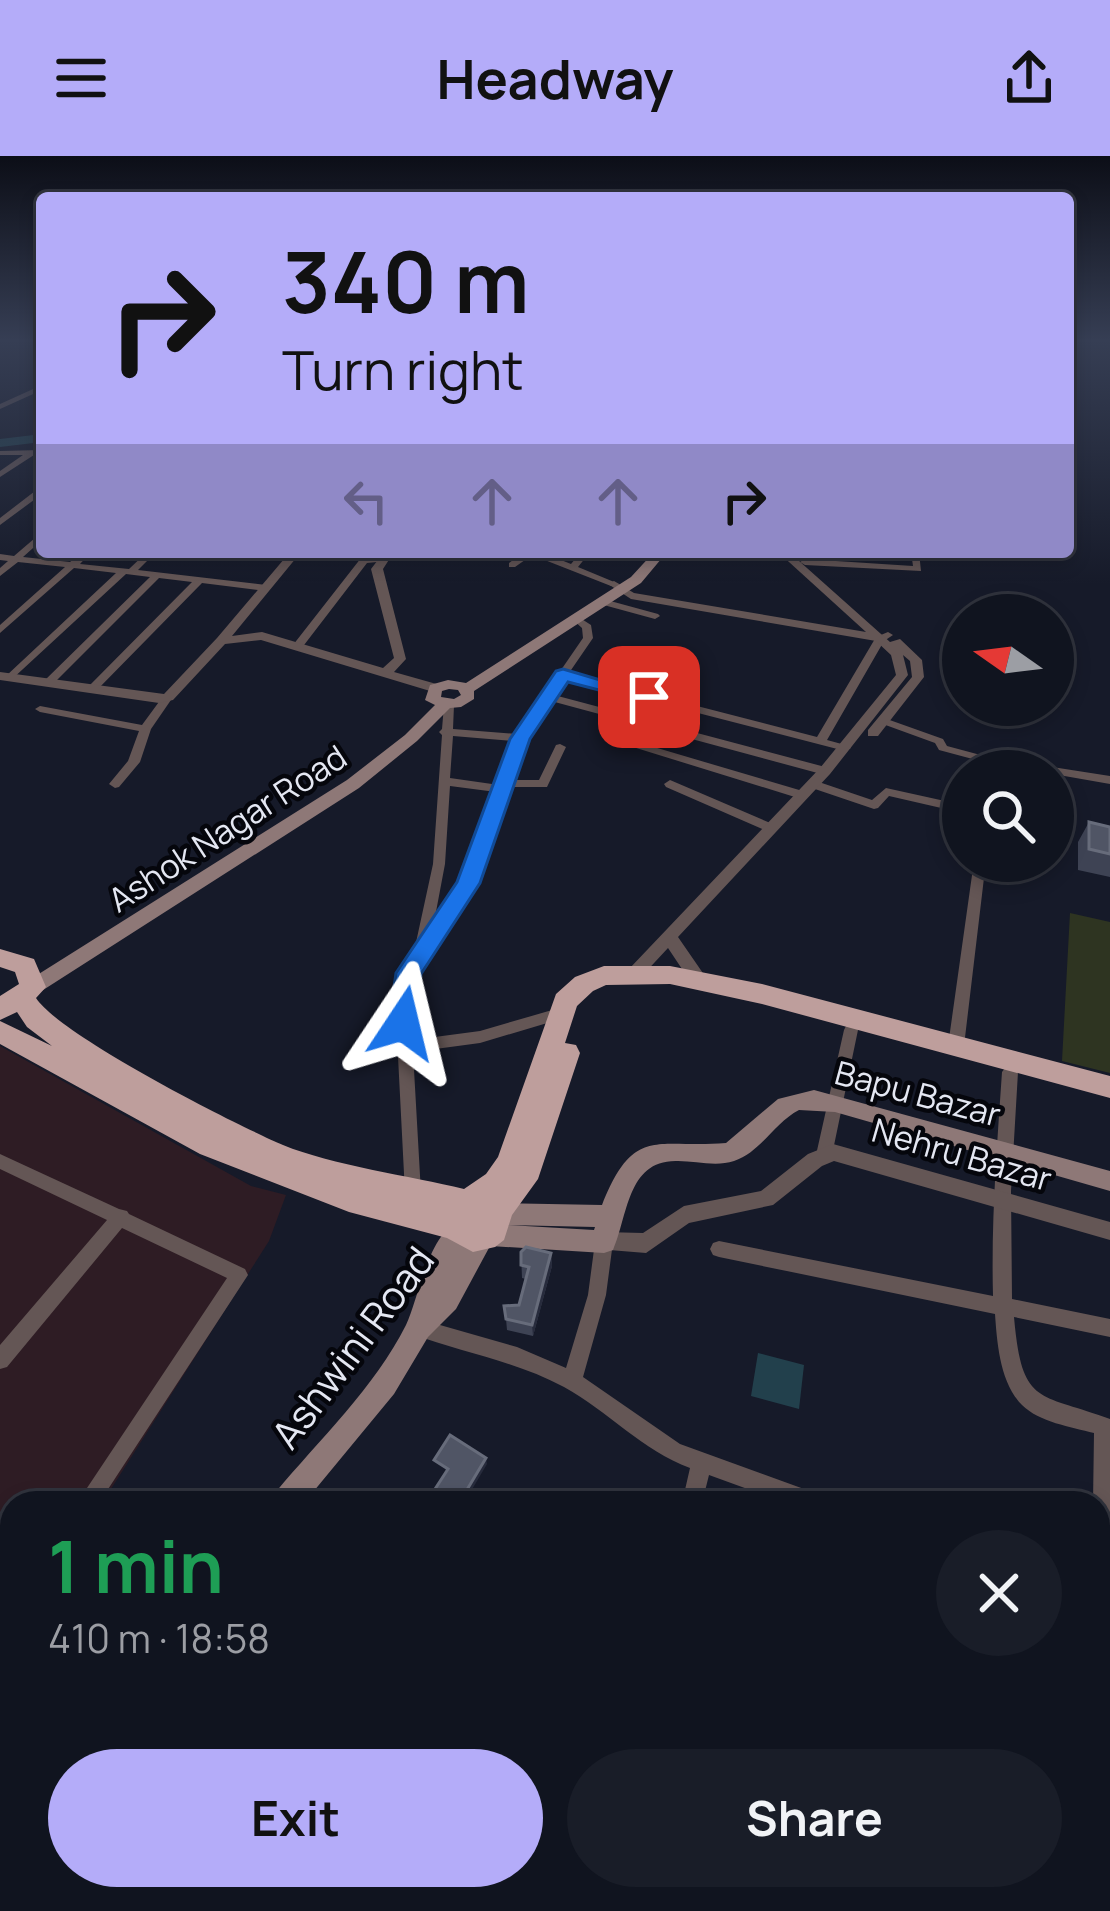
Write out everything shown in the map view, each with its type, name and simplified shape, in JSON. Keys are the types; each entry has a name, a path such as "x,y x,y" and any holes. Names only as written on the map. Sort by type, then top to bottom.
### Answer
{"highway":[{"path":"0,958 26,966 13,1011"},
{"path":"478,1221 511,1162 559,1014 584,984 634,973 698,980 1110,1087"},
{"path":"478,1221 527,1170 581,1008 602,991 631,984 676,987 1110,1099"},
{"path":"13,1011 279,1157 413,1193 478,1221"},
{"path":"13,1011 210,1145 349,1198 478,1221"}],"main road":[{"path":"462,687 604,602 644,558"},
{"path":"462,687 647,570 656,558"},
{"name":"Ashok Nagar Road","path":"13,1011 353,784 411,738 440,699 466,699 462,687"},
{"name":"Bapu Bazar","path":"604,1242 610,1216 631,1172 652,1153 724,1154 745,1144 787,1102 808,1098 1110,1181"},
{"path":"478,1221 610,1216"},
{"path":"478,1221 604,1242"},
{"name":"Ashwini Road","path":"294,1491 384,1384 419,1328 460,1282 478,1221"}],"street":[{"path":"0,453 36,452"},
{"path":"0,475 36,453"},
{"path":"0,522 36,494"},
{"path":"22,505 36,506"},
{"path":"0,573 36,541"},
{"path":"0,557 266,588"},
{"path":"0,630 80,558"},
{"path":"5,677 144,558"},
{"path":"116,784 134,762 145,729 169,697 291,558"},
{"path":"297,647 364,560 376,558"},
{"path":"385,558 377,569 400,659 385,673"},
{"path":"512,565 522,558"},
{"path":"548,558 631,596 881,636"},
{"path":"573,567 581,558"},
{"path":"637,746 814,783 834,775 884,721 918,673 914,657 881,636 790,558"},
{"path":"634,973 814,783 902,675 900,658 801,558"},
{"path":"807,558 918,568 916,558"},
{"path":"857,558 858,565"},
{"path":"46,684 157,576"},
{"path":"91,690 199,580"},
{"path":"604,602 655,616"},
{"path":"422,947 468,883 520,739 590,633 577,619"},
{"path":"221,641 262,636 385,673 440,699 446,732 439,865 422,947 402,998 413,1193"},
{"path":"820,742 881,636"},
{"path":"563,675 845,748"},
{"path":"5,677 169,697"},
{"path":"548,697 874,805 886,792 942,804"},
{"path":"40,709 145,729"},
{"path":"884,721 949,750"},
{"path":"446,732 520,739"},
{"path":"443,781 543,784 560,747"},
{"path":"1074,776 1110,780"},
{"path":"670,784 771,828"},
{"path":"956,1046 977,882"},
{"path":"669,936 698,980"},
{"path":"404,1047 480,1037 559,1014"},
{"path":"824,1155 851,1030"},
{"path":"1010,1072 1002,1200 1004,1305 1016,1383 1028,1400 1107,1428 1106,1491"},
{"name":"Nehru Bazar","path":"604,1242 646,1243 684,1215 766,1199 824,1155 844,1154 1110,1231"},
{"path":"0,1161 239,1275 95,1491"},
{"path":"0,1360 121,1216"},
{"path":"572,1381 597,1295 604,1242"},
{"path":"719,1250 1110,1328"},
{"path":"419,1328 518,1356 572,1381 658,1442 701,1466 778,1491"},
{"path":"695,1491 701,1466"}],"shaded area":[{"path":"0,1046 251,1186 286,1195 269,1241 110,1491 0,1491"}],"green space":[{"path":"1070,913 1110,922 1110,1073 1062,1061"}],"water":[{"path":"758,1353 804,1365 799,1409 751,1396"}],"building":[{"path":"1089,822 1110,827 1110,854 1089,849"},
{"path":"526,1247 551,1253 532,1325 506,1319 504,1306 519,1305 529,1267 521,1265"},
{"path":"450,1435 486,1458 466,1491 434,1491 448,1469 434,1460"}],"waterway":[{"path":"0,443 36,439"}],"route":[{"path":"403,1023 402,998 409,973 480,860 520,739 563,675 649,697"}]}
